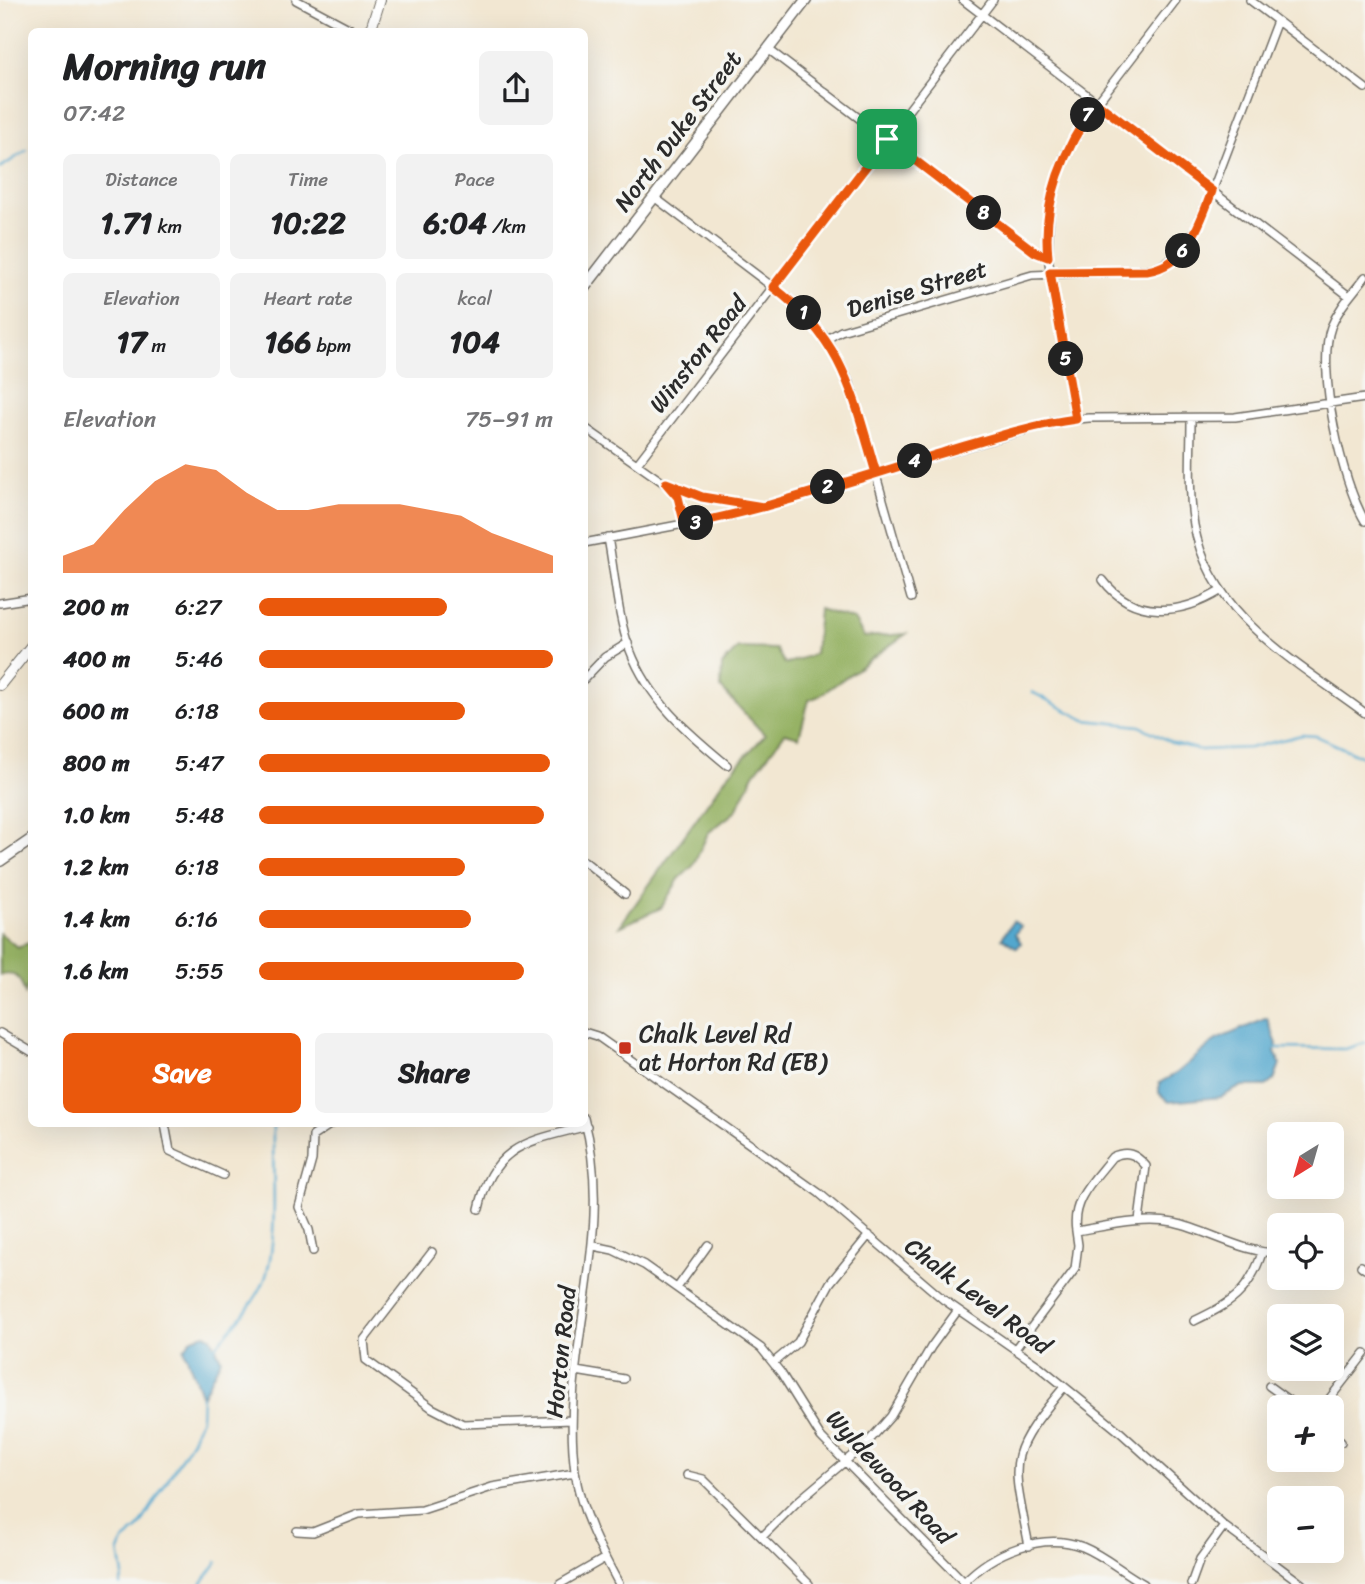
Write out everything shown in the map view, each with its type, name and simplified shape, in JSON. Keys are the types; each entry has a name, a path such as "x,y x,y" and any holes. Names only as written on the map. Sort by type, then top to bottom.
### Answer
{"highway":[{"name":"North Duke Street","path":"588,283 806,0"},
{"path":"0,861 28,842"}],"main road":[{"path":"371,28 380,0"},
{"path":"0,685 28,650"}],"street":[{"path":"296,0 349,28"},
{"path":"963,0 1349,296"},
{"name":"Winston Road","path":"637,464 993,0"},
{"path":"1076,419 1048,257 1048,220 1056,180 1071,143 1097,103 1176,0"},
{"path":"1250,0 1365,88"},
{"path":"328,16 338,28"},
{"name":"Denise Street","path":"827,339 854,327 1050,272 1147,271 1161,267 1190,242 1277,21"},
{"path":"768,49 1035,252 1048,257"},
{"path":"654,197 773,287 809,318 827,339 849,384 911,598"},
{"path":"1365,277 1349,296 1333,324 1328,341 1331,404 1350,491 1365,521"},
{"path":"588,541 685,525 763,507 1000,435 1076,419 1191,419 1269,414 1365,398"},
{"path":"1191,419 1195,527 1206,563 1220,591 1249,625 1365,713"},
{"path":"588,430 666,483 702,497 763,507"},
{"path":"666,483 678,497 685,525"},
{"path":"608,538 628,643 650,689 670,715 727,765"},
{"path":"1103,580 1126,601 1155,610 1185,608 1220,591"},
{"path":"1,601 28,598"},
{"path":"588,675 605,657 628,643"},
{"path":"588,864 625,894"},
{"name":"Chalk Level Road","path":"588,1033 597,1036 841,1209 869,1236 958,1310 1064,1387 1224,1526 1302,1584"},
{"path":"0,1034 28,1050"},
{"path":"166,1127 170,1151 223,1175"},
{"path":"313,1251 309,1230 300,1215 301,1194 312,1160 313,1136 326,1127"},
{"path":"479,1209 488,1179 512,1150 544,1135 582,1127"},
{"name":"Horton Road","path":"587,1127 595,1177 594,1246 576,1371 572,1420 575,1473 585,1510 619,1584"},
{"path":"1015,1349 1075,1269 1078,1245 1073,1211 1079,1200 1112,1157 1127,1152 1141,1159 1146,1166 1139,1221"},
{"path":"1076,1231 1139,1221 1173,1223 1267,1253"},
{"path":"774,1362 797,1342 830,1283 869,1236"},
{"path":"677,1288 708,1245"},
{"name":"Wyldewood Road","path":"594,1246 625,1255 677,1288 761,1348 774,1362 814,1428 844,1462 965,1583"},
{"path":"432,1252 365,1340 366,1360 432,1408 463,1424 572,1420"},
{"path":"1194,1321 1229,1304 1245,1289 1262,1253"},
{"path":"762,1538 796,1502 844,1462 891,1416 931,1347 958,1310"},
{"path":"1332,1395 1365,1353"},
{"path":"576,1371 624,1379"},
{"path":"1269,1386 1281,1395"},
{"path":"1029,1546 1016,1476 1017,1455 1025,1435 1064,1387"},
{"path":"297,1531 313,1532 359,1514 422,1510 492,1487 575,1473"},
{"path":"687,1475 703,1479 809,1584"},
{"path":"1191,1584 1200,1559 1224,1526"},
{"path":"965,1583 990,1559 1029,1546 1059,1543 1082,1547 1144,1584"},
{"path":"560,1584 605,1558"}],"green space":[{"path":"819,609 854,620 864,637 906,634 819,696 809,700 799,737 785,733 754,774 736,811 708,833 693,866 679,879 661,908 619,927 727,776 765,735 721,688 722,665 738,648 776,649 785,664 815,654"},
{"path":"0,933 17,947 28,943 28,986 25,994 15,975 0,975"}],"water":[{"path":"1013,921 1021,926 1015,934 1021,943 1017,948 1002,938"},
{"path":"1267,1018 1277,1044 1275,1051 1280,1064 1274,1080 1266,1086 1242,1086 1221,1097 1169,1102 1159,1093 1159,1083 1177,1073 1216,1040"},
{"path":"205,1334 211,1337 221,1359 202,1397 184,1349 192,1338"}],"waterway":[{"path":"0,168 27,150"},
{"path":"1032,692 1085,720 1140,726 1173,743 1200,750 1249,748 1302,735 1316,736 1365,758"},
{"path":"1275,1048 1345,1049 1365,1043"},
{"path":"215,1347 252,1302 268,1270 274,1207 273,1127"},
{"path":"120,1584 123,1575 119,1551 123,1541 138,1529 192,1440 201,1418 202,1396"},
{"path":"201,1584 217,1562"}],"place":[{"name":"Chalk Level Rd at Horton Rd (EB)","path":"625,1048"}],"route":[{"path":"887,139 773,287 809,318 832,346 849,384 876,473 763,507 723,501 702,497 666,483 678,497 685,525 736,514 778,502 1000,435 1056,421 1076,419 1055,286 1050,272 1147,271 1161,267 1172,261 1190,242 1212,191 1097,103 1071,143 1056,180 1048,220 1048,257 1035,252 887,139"}]}
